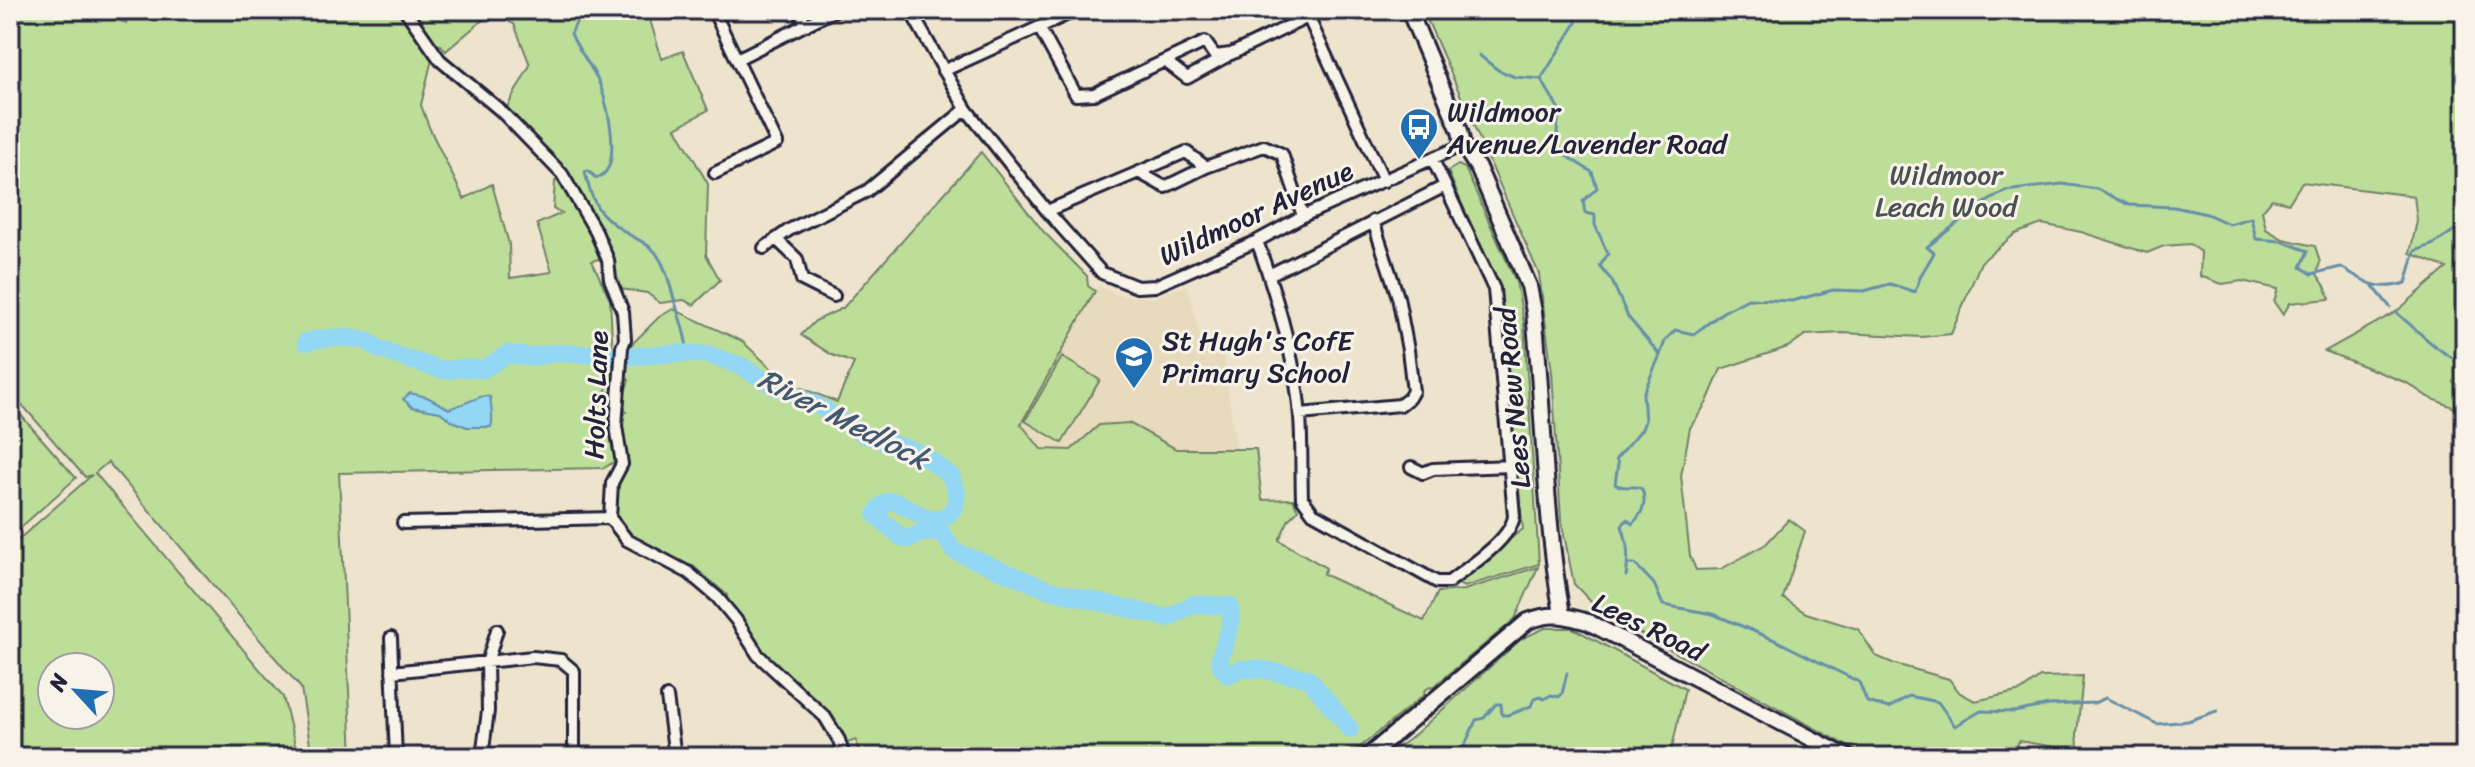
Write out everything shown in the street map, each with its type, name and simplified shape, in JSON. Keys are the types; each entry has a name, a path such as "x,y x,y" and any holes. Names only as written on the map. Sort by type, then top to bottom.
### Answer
{"street":[{"name":"Holts Lane","path":"405,10 440,60 500,110 562,174 596,232 608,260 610,279 623,312 625,339 616,426 622,464 612,483 610,518"},
{"path":"713,10 777,143 715,173"},
{"path":"799,10 806,25"},
{"name":"Wildmoor Avenue","path":"910,10 966,109 1047,211 1102,273 1137,287 1155,286 1463,145"},
{"path":"943,71 1077,10"},
{"name":"Lees New Road","path":"1409,10 1460,131 1463,145 1479,170 1529,286 1534,312 1556,582 1562,614"},
{"path":"737,59 831,11"},
{"path":"1165,61 1187,78 1307,14 1384,181"},
{"path":"1040,29 1076,95 1094,94 1205,42 1215,56 1231,54"},
{"path":"764,248 789,230 867,191 966,109"},
{"path":"1140,173 1165,187 1206,167 1264,146 1282,154 1303,216"},
{"path":"1047,211 1186,152 1206,167"},
{"path":"1257,241 1269,275 1300,414 1304,504 1313,513 1437,582 1449,582 1502,539 1514,516 1494,289 1433,160"},
{"name":"Wildmoor Avenue","path":"1269,275 1445,186"},
{"path":"1300,414 1400,405 1413,391 1398,297 1373,221"},
{"path":"776,239 797,259 802,280 834,296"},
{"path":"1411,467 1423,473 1433,469 1511,466"},
{"path":"403,523 610,518 627,540 689,573 717,597 758,655 825,717 839,740 844,757"},
{"path":"1367,757 1528,621 1562,614"},
{"name":"Lees Road","path":"1562,614 1588,622 1847,757"},
{"path":"482,757 488,711 487,663 497,630"},
{"path":"391,638 396,757"},
{"path":"392,672 533,657 561,660 574,671 574,757"},
{"path":"667,697 675,757"}],"shaded area":[{"name":"St Hugh's CofE Primary School","path":"1188,285 1201,341 1224,357 1236,448 1176,449 1129,423 1099,425 1071,450 1041,449 1020,424 1098,286 1119,295 1153,298"}],"green space":[{"path":"10,10 92,10 126,23 127,10 399,10 432,59 421,105 464,199 492,184 509,244 510,278 552,272 537,224 562,213 553,209 555,181 564,182 593,231 602,258 592,261 610,300 614,375 605,392 613,392 610,412 626,412 622,401 629,380 624,375 627,349 659,317 673,309 742,341 786,382 837,402 854,363 832,355 801,335 815,321 843,308 981,152 1043,231 1087,276 1088,286 1095,291 1021,424 1041,449 1071,450 1099,425 1129,423 1176,449 1256,449 1262,500 1293,499 1298,510 1289,519 1279,540 1326,568 1323,574 1424,621 1438,592 1464,590 1538,567 1515,619 1432,688 1424,691 1425,694 1348,757 860,757 856,740 844,744 808,695 761,649 727,604 727,595 693,566 673,561 629,537 617,519 618,482 628,457 604,468 339,473 352,757 312,757 301,688 108,462 95,473 283,697 298,757 10,757 10,547 92,475 85,477 25,408 10,397"},
{"path":"409,10 647,10 662,59 683,51 708,110 676,128 708,184 706,255 720,280 694,305 684,300 660,303 647,293 621,289 615,282 610,248 571,176 506,109 530,65 514,24 491,13 446,51 441,45 432,45"},
{"name":"Wildmoor Leach Wood","path":"1423,10 2465,10 2465,412 2428,397 2407,383 2325,351 2396,312 2447,268 2410,253 2417,221 2414,196 2302,182 2289,203 2272,199 2262,211 2266,229 2283,239 2315,246 2320,262 2317,274 2330,299 2290,303 2283,315 2274,302 2278,289 2242,281 2222,284 2200,276 2201,252 2190,244 2164,246 2147,253 2081,232 2042,224 2015,234 1981,262 1951,334 1922,337 1843,333 1805,335 1788,347 1721,369 1707,402 1690,428 1681,476 1690,556 1696,570 1721,569 1766,544 1789,519 1805,531 1783,598 1806,613 1858,629 1876,656 1949,679 1960,693 1975,701 2021,691 2040,677 2083,676 2077,734 2079,757 2066,757 2067,749 2019,741 2010,757 1868,757 1626,626 1591,602 1574,584 1561,520 1552,372 1539,274"},
{"path":"1458,165 1465,168 1516,282 1524,323 1539,564 1464,587 1454,582 1523,529 1497,289 1448,171"},
{"path":"1062,357 1100,380 1062,443 1025,421"},
{"path":"12,405 76,478 10,537 10,407"},
{"path":"1545,628 1573,628 1685,689 1670,757 1384,757 1412,737 1521,639"}],"water":[{"path":"410,393 427,397 449,409 483,396 490,397 491,427 467,427 440,412 412,407 403,399"}],"waterway":[{"path":"582,10 571,34 600,85 612,137 610,164 605,173 596,178 585,172 588,184 599,210 651,248 659,258 669,281 688,353"},
{"path":"1576,10 1576,23 1541,79 1560,111 1557,134 1561,149 1592,172 1597,188 1583,201 1585,213 1595,215 1595,225 1608,254 1600,266 1612,281 1628,317 1660,355 1643,394 1645,421 1642,429 1616,459 1615,484 1642,489 1644,499 1636,520 1632,524 1627,519 1622,526 1626,538 1626,576"},
{"path":"1479,55 1498,70 1515,77 1541,79"},
{"path":"1660,355 1665,341 1675,330 1694,334 1723,312 1748,299 1792,301 1833,290 1864,291 1890,284 1915,292 1934,253 1927,247 1975,209 2005,191 2062,184 2097,189 2129,205 2174,207 2207,214 2229,224 2251,218 2256,239 2281,241 2308,251 2301,267 2312,274 2341,267 2379,286 2406,283 2415,251 2434,244 2459,227 2465,227"},
{"path":"2373,286 2390,307"},
{"path":"2397,313 2440,350 2465,362"},
{"name":"River Medlock","path":"306,342 354,338 378,349 448,370 484,369 507,354 530,357 555,353 635,356 681,353 709,355 741,366 775,387 817,405 864,435 921,453 951,476 957,493 955,507 944,517 931,519 897,502 882,505 876,515 901,537 908,539 921,533 935,532 943,535 954,551 1049,590 1168,618 1193,604 1230,606 1231,623 1220,658 1225,671 1229,675 1241,669 1259,669 1308,678 1350,729"},
{"path":"1628,564 1635,564 1654,584 1663,605 1713,614 1777,641 1859,682 1867,702 1889,708 1909,696 1938,702 1955,726 1981,711 2014,712 2049,705 2094,703 2106,698 2157,724 2188,721 2217,711"},
{"path":"1456,757 1461,754 1476,720 1484,718 1496,704 1501,704 1502,715 1509,715 1531,706 1534,699 1551,695 1559,697 1567,673"}],"place":[{"name":"Wildmoor Avenue/Lavender Road","path":"1419,161"},
{"name":"St Hugh's CofE Primary School","path":"1134,390"}]}
